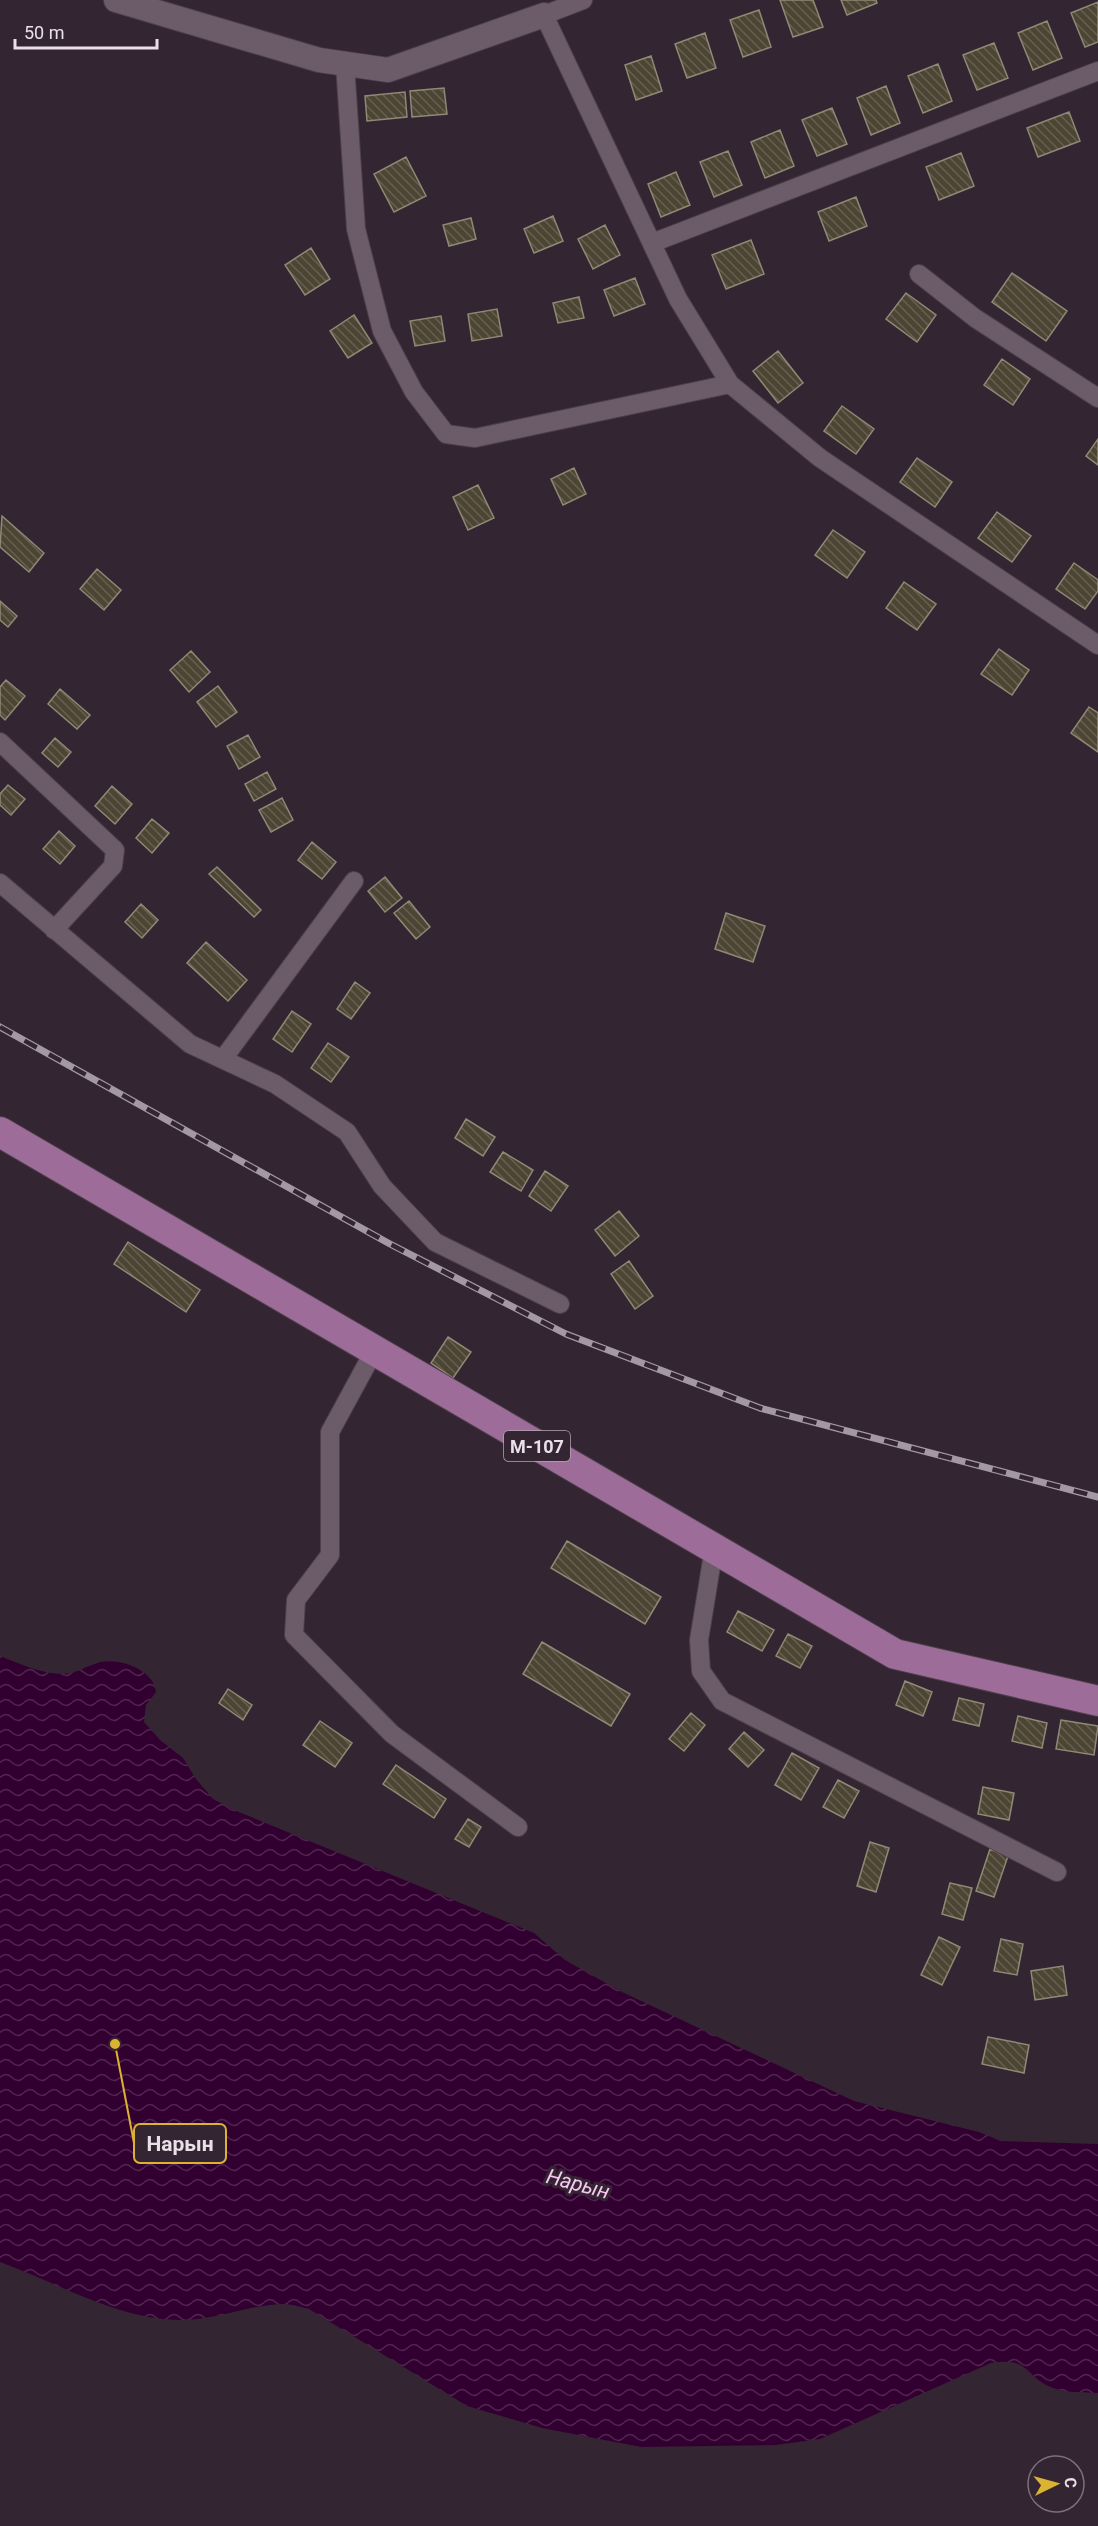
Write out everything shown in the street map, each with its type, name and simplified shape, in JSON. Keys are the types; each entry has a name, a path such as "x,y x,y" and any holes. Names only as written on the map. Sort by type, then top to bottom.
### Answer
{"main road":[{"name":"М-107","path":"0,1132 895,1654 1098,1701"}],"street":[{"path":"116,0 319,60 388,70 583,0"},
{"path":"544,15 678,299 730,384 820,458 1098,645"},
{"path":"345,64 356,229 382,331 414,392 446,434 475,438 730,384"},
{"path":"652,243 1098,71"},
{"path":"919,274 975,318 1098,398"},
{"path":"0,742 115,850 113,866 54,930"},
{"path":"223,1059 354,881"},
{"path":"0,883 190,1044 275,1084 347,1132 382,1186 435,1242 560,1304"},
{"path":"375,1350 330,1432 330,1555 296,1600 294,1635 392,1734 518,1827"},
{"path":"714,1548 699,1640 701,1671 722,1701 1057,1872"}],"water":[{"path":"0,1656 38,1670 62,1674 109,1661 135,1667 149,1677 156,1692 146,1705 144,1722 160,1740 183,1758 196,1779 213,1799 234,1810 534,1933 565,1960 620,1991 854,2101 979,2132 1001,2141 1098,2144 1098,2393 1056,2389 1046,2385 1014,2363 991,2363 820,2439 776,2445 641,2447 542,2428 467,2406 309,2309 282,2304 196,2319 159,2319 113,2308 0,2262"}],"building":[{"path":"780,0 813,0 823,27 793,37"},
{"path":"841,0 876,0 877,3 847,15"},
{"path":"1098,2 1098,42 1085,47 1071,13"},
{"path":"759,10 771,47 743,57 730,20"},
{"path":"1047,21 1062,58 1033,70 1018,33"},
{"path":"705,33 716,68 687,78 675,44"},
{"path":"994,43 1008,78 977,90 963,55"},
{"path":"651,56 662,91 636,100 625,65"},
{"path":"938,64 952,101 923,113 908,76"},
{"path":"886,86 900,123 871,135 857,98"},
{"path":"444,88 447,114 412,117 410,91"},
{"path":"405,92 407,117 367,121 365,96"},
{"path":"832,108 847,144 817,156 802,120"},
{"path":"1069,112 1080,141 1038,157 1027,128"},
{"path":"780,130 794,166 765,178 751,142"},
{"path":"728,151 742,185 714,197 700,162"},
{"path":"961,153 974,186 939,200 926,167"},
{"path":"406,157 426,196 394,212 374,174"},
{"path":"676,172 690,205 661,217 648,184"},
{"path":"856,197 867,226 829,241 818,212"},
{"path":"553,216 563,241 534,253 524,229"},
{"path":"471,218 476,239 449,246 443,225"},
{"path":"605,225 620,255 593,269 578,239"},
{"path":"751,240 764,274 726,289 712,255"},
{"path":"311,248 330,279 305,295 285,265"},
{"path":"1012,273 1067,311 1046,341 992,302"},
{"path":"635,278 645,304 614,316 604,290"},
{"path":"906,293 936,315 917,342 886,319"},
{"path":"579,297 584,318 558,323 553,303"},
{"path":"497,309 502,336 472,341 468,314"},
{"path":"354,315 372,343 348,358 330,331"},
{"path":"441,316 445,341 415,346 410,321"},
{"path":"778,351 803,383 778,403 753,371"},
{"path":"1002,359 1030,379 1013,405 984,385"},
{"path":"842,406 874,429 856,454 824,431"},
{"path":"1098,439 1098,465 1086,456"},
{"path":"917,458 952,482 935,507 900,482"},
{"path":"574,468 586,494 563,505 551,479"},
{"path":"478,485 494,518 468,530 453,497"},
{"path":"997,512 1031,536 1012,562 978,538"},
{"path":"2,516 44,553 29,572 0,547"},
{"path":"833,530 865,552 847,578 815,555"},
{"path":"1074,563 1098,580 1098,591 1085,609 1056,589"},
{"path":"97,569 121,590 104,610 80,589"},
{"path":"904,582 936,604 917,630 886,608"},
{"path":"0,601 17,616 8,627 0,620"},
{"path":"999,649 1029,670 1012,695 981,674"},
{"path":"191,651 210,672 189,692 170,670"},
{"path":"6,680 25,696 5,720 0,715 0,687"},
{"path":"218,686 237,712 216,727 197,702"},
{"path":"60,689 90,715 77,729 48,704"},
{"path":"1089,707 1098,713 1098,752 1071,733"},
{"path":"248,735 260,757 239,769 227,746"},
{"path":"55,738 71,752 58,767 42,753"},
{"path":"267,772 276,789 254,801 245,784"},
{"path":"8,785 25,799 11,815 0,805 0,794"},
{"path":"112,786 132,804 115,824 95,806"},
{"path":"282,798 293,820 271,832 259,810"},
{"path":"152,819 169,833 152,853 136,838"},
{"path":"59,831 75,846 60,864 43,849"},
{"path":"312,842 336,862 322,879 298,860"},
{"path":"217,867 261,910 254,917 209,874"},
{"path":"385,877 402,898 385,912 368,891"},
{"path":"409,901 430,927 416,939 394,913"},
{"path":"141,904 158,920 142,938 125,922"},
{"path":"726,913 765,926 753,962 715,949"},
{"path":"206,942 247,980 228,1001 187,963"},
{"path":"355,982 370,993 351,1019 337,1009"},
{"path":"292,1011 311,1024 292,1052 273,1039"},
{"path":"328,1043 349,1057 331,1082 311,1068"},
{"path":"466,1119 495,1137 483,1156 455,1138"},
{"path":"503,1152 533,1170 521,1191 490,1172"},
{"path":"545,1171 568,1186 551,1211 529,1196"},
{"path":"619,1211 639,1236 615,1256 595,1230"},
{"path":"128,1242 200,1290 186,1312 114,1264"},
{"path":"629,1261 653,1296 635,1309 611,1274"},
{"path":"448,1337 471,1352 453,1378 431,1363"},
{"path":"567,1541 661,1597 645,1624 551,1568"},
{"path":"738,1611 774,1630 762,1651 727,1632"},
{"path":"788,1634 812,1646 800,1668 776,1656"},
{"path":"542,1642 630,1694 611,1726 523,1674"},
{"path":"905,1681 932,1692 923,1716 896,1705"},
{"path":"228,1689 252,1705 243,1720 219,1703"},
{"path":"959,1698 984,1704 979,1726 953,1720"},
{"path":"691,1713 705,1725 684,1751 669,1739"},
{"path":"1018,1716 1047,1723 1042,1748 1012,1741"},
{"path":"1061,1720 1098,1726 1094,1755 1056,1749"},
{"path":"320,1721 352,1743 335,1767 303,1745"},
{"path":"744,1732 764,1750 748,1767 729,1749"},
{"path":"792,1753 819,1768 801,1800 775,1785"},
{"path":"396,1765 446,1799 434,1818 383,1784"},
{"path":"838,1780 859,1791 844,1818 823,1807"},
{"path":"983,1787 1014,1793 1009,1820 978,1814"},
{"path":"468,1819 481,1827 469,1847 455,1839"},
{"path":"870,1842 889,1848 876,1892 857,1886"},
{"path":"990,1849 1008,1856 994,1897 976,1891"},
{"path":"950,1883 972,1888 963,1920 942,1914"},
{"path":"939,1937 960,1947 942,1985 921,1975"},
{"path":"1001,1939 1023,1944 1017,1975 994,1971"},
{"path":"1063,1966 1067,1995 1035,2000 1031,1971"},
{"path":"988,2037 1029,2045 1024,2073 982,2064"}],"railway":[{"path":"0,1027 390,1244 566,1334 760,1408 1098,1497"}],"place":[{"name":"Нарын","path":"115,2044"}]}
